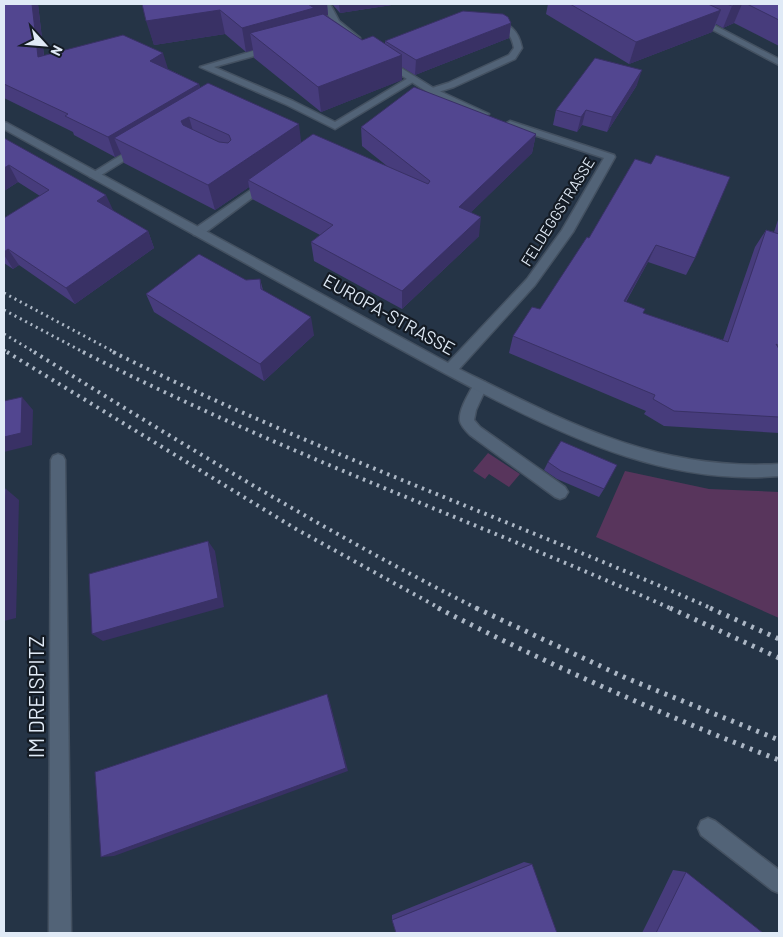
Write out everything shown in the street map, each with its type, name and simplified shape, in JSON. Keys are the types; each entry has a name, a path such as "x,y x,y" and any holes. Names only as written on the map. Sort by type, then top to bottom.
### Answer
{"street":[{"path":"326,4 339,29 363,44"},
{"path":"668,4 779,62"},
{"path":"432,91 452,85 512,56 518,48 516,36 506,25 484,21"},
{"path":"279,46 205,67 290,103 335,126 413,79"},
{"name":"FELDEGGSTRASSE","path":"376,54 432,91 499,120 610,157 567,232 531,282 450,370"},
{"name":"EUROPA-STRASSE","path":"4,125 450,370 542,417 614,446 648,457 691,466 745,472 779,470"},
{"path":"94,175 149,141"},
{"path":"198,232 266,180"},
{"path":"480,386 469,410 467,421 475,432 560,492"},
{"name":"IM DREISPITZ","path":"58,460 60,933"},
{"path":"708,828 779,884"}],"shaded area":[{"path":"488,453 520,474 509,487 489,474 485,479 473,471"},
{"path":"625,471 709,489 779,492 779,618 596,537"}],"building":[{"path":"4,4 32,4 38,57 123,35 163,53 150,61 199,84 108,137 65,116 68,114 4,84"},
{"path":"142,4 308,4 314,8 242,28 220,10 146,21"},
{"path":"570,4 708,4 721,10 636,42"},
{"path":"747,4 779,4 779,20"},
{"path":"463,11 503,14 508,17 511,23 416,60 385,41"},
{"path":"323,14 362,40 373,36 402,55 318,87 250,33"},
{"path":"595,58 642,70 612,117 586,110 581,117 556,110"},
{"path":"208,83 299,124 208,185 114,138","holes":["189,117 229,135 231,140 228,143 219,142 183,125 181,121"]},
{"path":"414,87 536,134 459,207 481,217 402,291 311,242 333,225 248,180 313,134 428,184 430,181 361,127"},
{"path":"4,138 106,195 97,201 148,231 66,288 8,249 4,252 4,218 49,190 9,165 4,168"},
{"path":"656,155 730,177 695,258 656,245 624,301 645,309 643,313 728,342 766,230 779,234 779,346 776,344 779,349 779,417 674,411 653,399 655,395 513,336 532,307 540,309 587,237 589,238 635,159 651,164"},
{"path":"199,254 246,280 260,279 261,289 311,317 260,364 146,294"},
{"path":"22,397 21,433 4,437 4,401"},
{"path":"561,441 617,465 604,489 561,471 548,462"},
{"path":"4,489 6,489 4,544"},
{"path":"208,541 218,598 92,634 89,574"},
{"path":"327,694 346,768 101,857 95,772"},
{"path":"532,864 557,933 396,933 392,920"},
{"path":"686,872 763,933 656,933"}],"railway":[{"path":"4,293 116,353"},
{"path":"4,310 85,353"},
{"path":"4,334 36,353"},
{"path":"4,350 9,353"},
{"path":"7,352 296,529 441,609"},
{"path":"34,352 198,453 309,518 476,608"},
{"path":"113,352 261,421 713,609"},
{"path":"85,353 155,388 228,421 672,609"},
{"path":"438,608 607,688 779,760"},
{"path":"476,608 626,678 779,740"},
{"path":"670,608 779,658"},
{"path":"710,608 779,639"}]}
